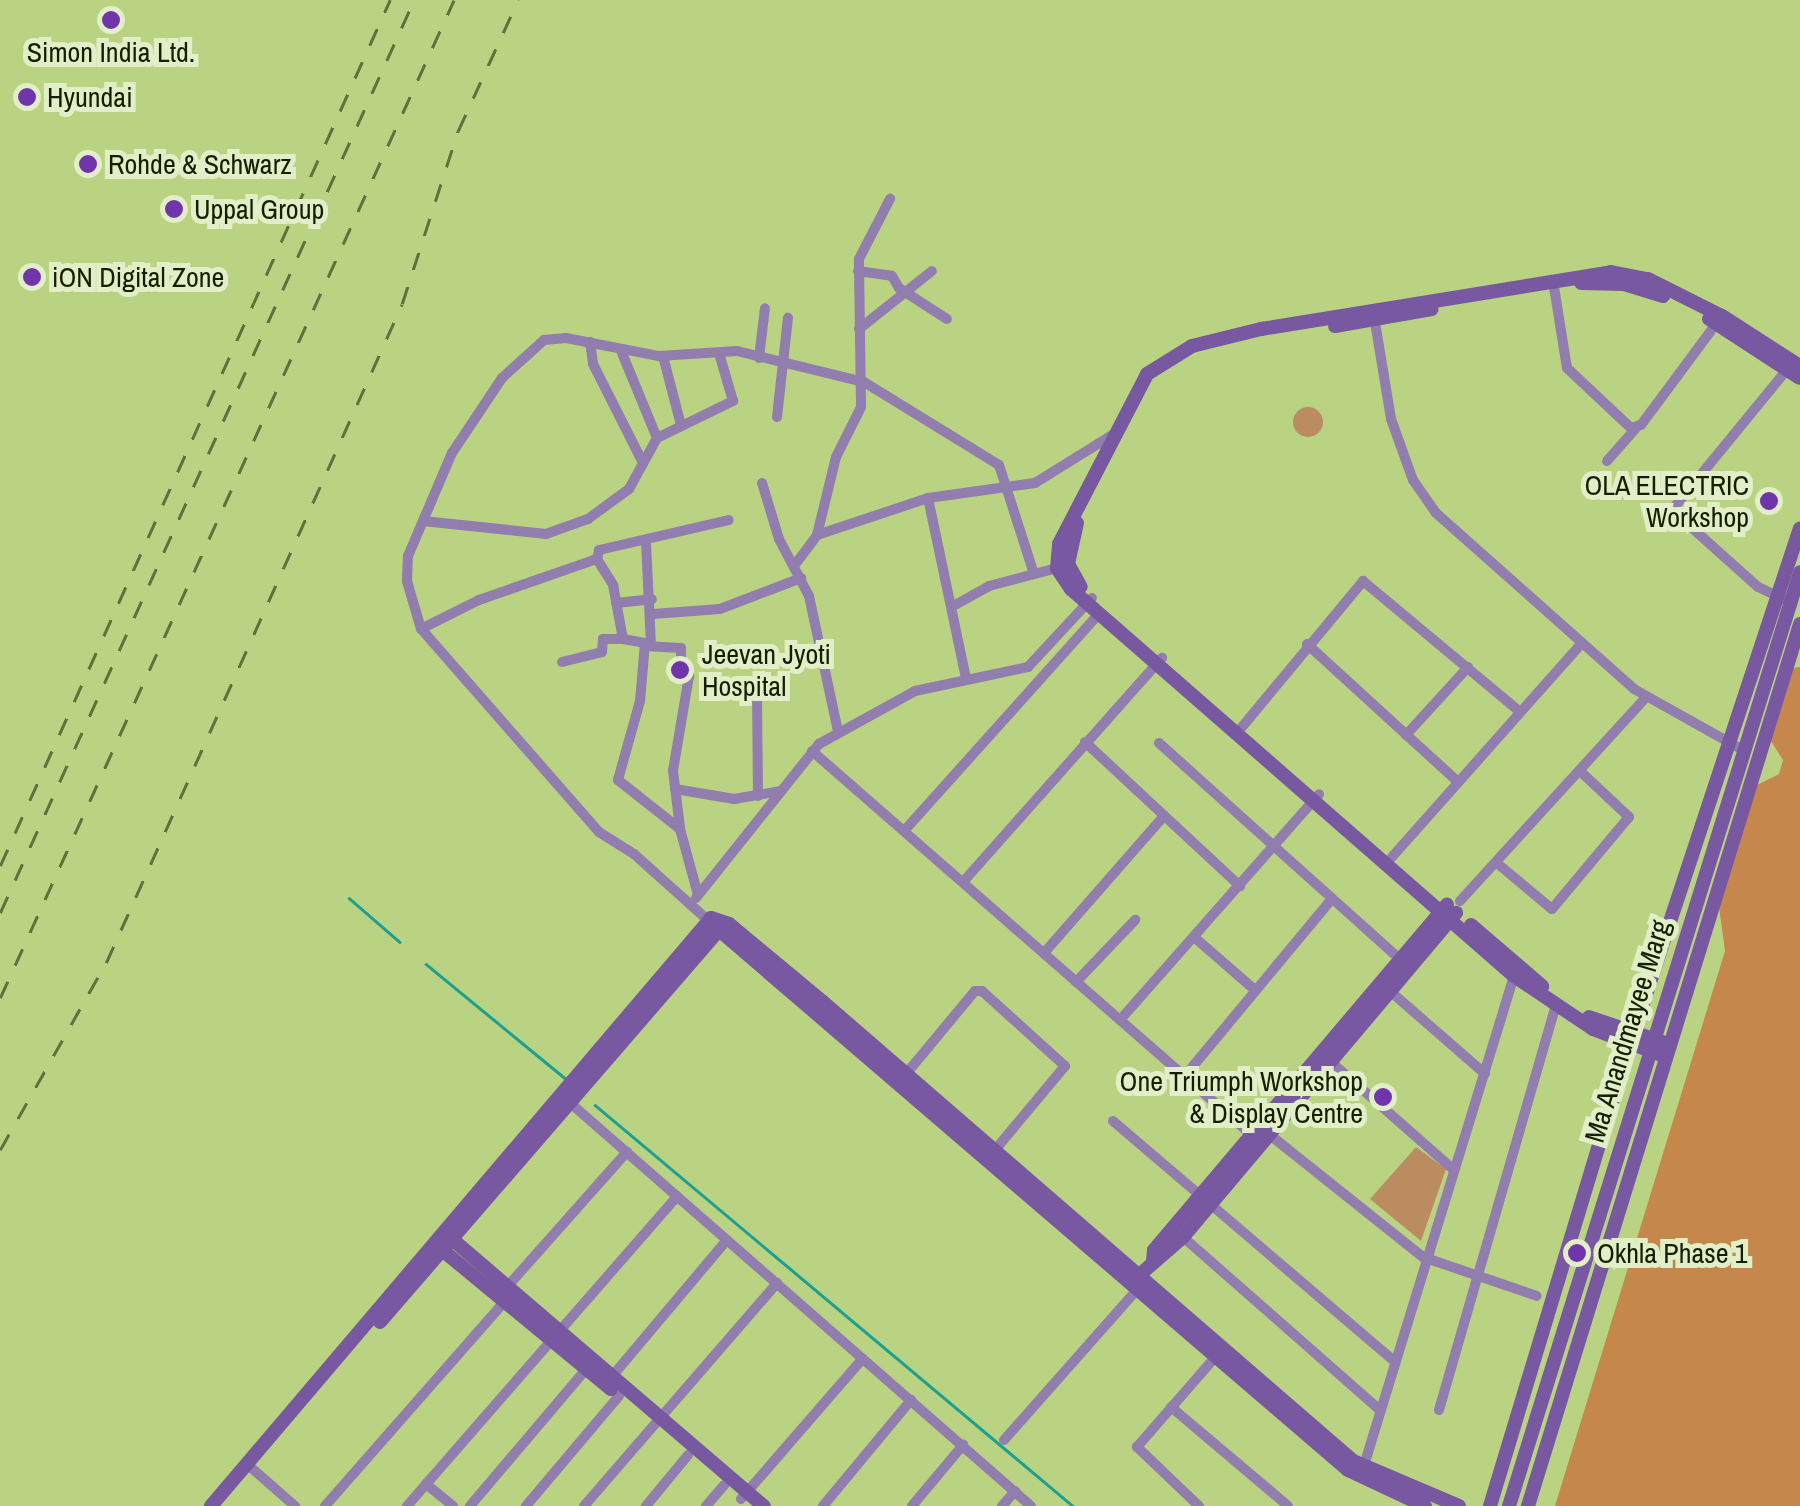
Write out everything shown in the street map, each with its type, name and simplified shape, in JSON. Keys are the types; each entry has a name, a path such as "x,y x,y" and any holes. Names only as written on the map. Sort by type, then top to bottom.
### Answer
{"street":[{"path":"794,566 817,535 836,457 856,426 864,382 858,272 862,251 890,199"},
{"path":"859,329 897,294 907,294 932,271"},
{"path":"858,272 892,276 907,294 947,319"},
{"path":"1631,1040 1562,1002 1316,797 1160,660 1099,614 1063,567 1059,544 1112,435 1147,380 1192,346 1611,272 1648,279 1795,369 1673,506 1781,598"},
{"path":"1374,315 1554,288 1624,284 1719,319"},
{"path":"1554,288 1567,368 1636,428"},
{"path":"759,358 764,308"},
{"path":"1374,315 1390,418 1419,489 1436,513 1646,698 1742,749"},
{"path":"778,417 788,318"},
{"path":"1607,462 1719,319"},
{"path":"1034,574 1008,487 995,462 864,382 759,358 719,353 622,353 590,342 544,340 502,378 452,453 406,568 421,629 599,832 695,899 713,925 1139,1281 1361,1473 1459,1506"},
{"path":"590,342 594,364 642,463"},
{"path":"622,353 657,438"},
{"path":"423,521 554,533 622,496 657,438 733,401 719,353"},
{"path":"663,356 681,425"},
{"path":"1063,567 1080,516 1147,380"},
{"path":"817,535 928,498 1041,480 1112,435"},
{"path":"762,483 802,578 838,730"},
{"path":"928,498 955,604 966,680"},
{"path":"624,639 616,603 597,559 599,550 646,543 729,520"},
{"path":"1490,1506 1631,1040 1726,742 1781,598 1800,528"},
{"path":"646,543 653,614 640,701 618,780 680,829"},
{"path":"421,629 479,600 597,559"},
{"path":"955,604 989,586 1063,567"},
{"name":"Ma Anandmayee Marg","path":"1508,1506 1742,749 1781,598 1800,572"},
{"path":"653,614 720,609 802,578"},
{"path":"1242,727 1307,644 1367,582 1520,712"},
{"path":"616,603 652,598"},
{"path":"1089,601 1392,858 1451,910 1514,976 1555,1008 1631,1040 1666,1050"},
{"path":"695,899 812,751 838,730 916,690 1034,663 1089,601"},
{"path":"904,831 1099,614"},
{"name":"Ma Anandmayee Marg","path":"1528,1506 1800,624"},
{"path":"562,662 602,652 603,639 682,649 681,674 689,676 675,789 695,899"},
{"path":"1307,644 1458,782"},
{"path":"1392,858 1581,644"},
{"path":"963,882 1160,660"},
{"path":"1406,735 1468,667"},
{"path":"757,687 758,796"},
{"path":"1262,1139 1451,910 1498,864 1646,698"},
{"path":"1085,742 1240,886"},
{"path":"1159,742 1404,964"},
{"path":"812,751 1184,1076 1262,1139 1423,1257 1537,1296"},
{"path":"1498,864 1552,908 1628,817 1581,772"},
{"path":"675,789 734,800 781,791"},
{"path":"1120,1020 1316,797"},
{"path":"1044,953 1164,816"},
{"path":"1184,1076 1332,899"},
{"path":"1076,982 1134,920"},
{"path":"223,1506 251,1467 713,925 729,924 996,1150 1216,1356 1361,1473 1424,1506"},
{"path":"443,1240 568,1100 713,925"},
{"path":"1194,937 1255,990"},
{"path":"1153,1260 1154,1250 1206,1200 1330,1062 1390,990 1404,964"},
{"path":"1361,1473 1423,1257 1514,976"},
{"path":"906,1074 976,990 982,991 1064,1066 996,1150"},
{"path":"1390,990 1485,1074"},
{"path":"1439,1410 1555,1008"},
{"path":"1330,1062 1454,1170"},
{"path":"568,1100 1031,1506"},
{"path":"1113,1120 1394,1361"},
{"path":"324,1506 627,1152"},
{"path":"407,1506 677,1196"},
{"path":"1004,1440 1153,1260 1183,1237 1206,1200"},
{"path":"1183,1237 1380,1410"},
{"path":"443,1240 746,1499"},
{"path":"608,1381 727,1240"},
{"path":"584,1506 777,1283"},
{"path":"556,1335 586,1368 608,1381 619,1396 655,1421 724,1485 764,1506"},
{"path":"1198,1506 1137,1452 1216,1356"},
{"path":"746,1499 863,1358"},
{"path":"470,1506 586,1368"},
{"path":"526,1506 619,1396"},
{"path":"823,1506 911,1400"},
{"path":"1171,1407 1288,1506"},
{"path":"912,1506 963,1445"},
{"path":"646,1506 688,1455"},
{"path":"212,1506 251,1467"},
{"path":"251,1467 295,1506"},
{"path":"426,1484 453,1506"},
{"path":"706,1506 724,1485"},
{"path":"1002,1506 1015,1491"}],"shaded area":[{"path":"1308,407 1319,411 1323,422 1319,433 1308,437 1297,433 1293,422 1297,411"},
{"path":"1800,667 1800,1506 1555,1506 1725,951 1719,907 1757,785 1779,774 1783,760 1769,738 1792,668"},
{"path":"1416,1147 1446,1169 1421,1241 1370,1199"}],"waterway":[{"path":"349,898 400,942"},
{"path":"426,964 565,1078"},
{"path":"595,1105 1073,1506"}],"railway":[{"path":"0,866 390,0"},
{"path":"0,913 414,0"},
{"path":"0,998 454,0"},
{"path":"0,1150 106,963 402,304 458,131 518,0"}],"place":[{"name":"Simon India Ltd.","path":"111,20"},
{"name":"Hyundai","path":"27,97"},
{"name":"Rohde & Schwarz","path":"88,164"},
{"name":"Uppal Group","path":"174,209"},
{"name":"iON Digital Zone","path":"32,277"},
{"name":"OLA ELECTRIC Workshop","path":"1769,501"},
{"name":"Jeevan Jyoti Hospital","path":"680,670"},
{"name":"One Triumph Workshop & Display Centre","path":"1383,1097"},
{"name":"Okhla Phase 1","path":"1577,1253"}]}
